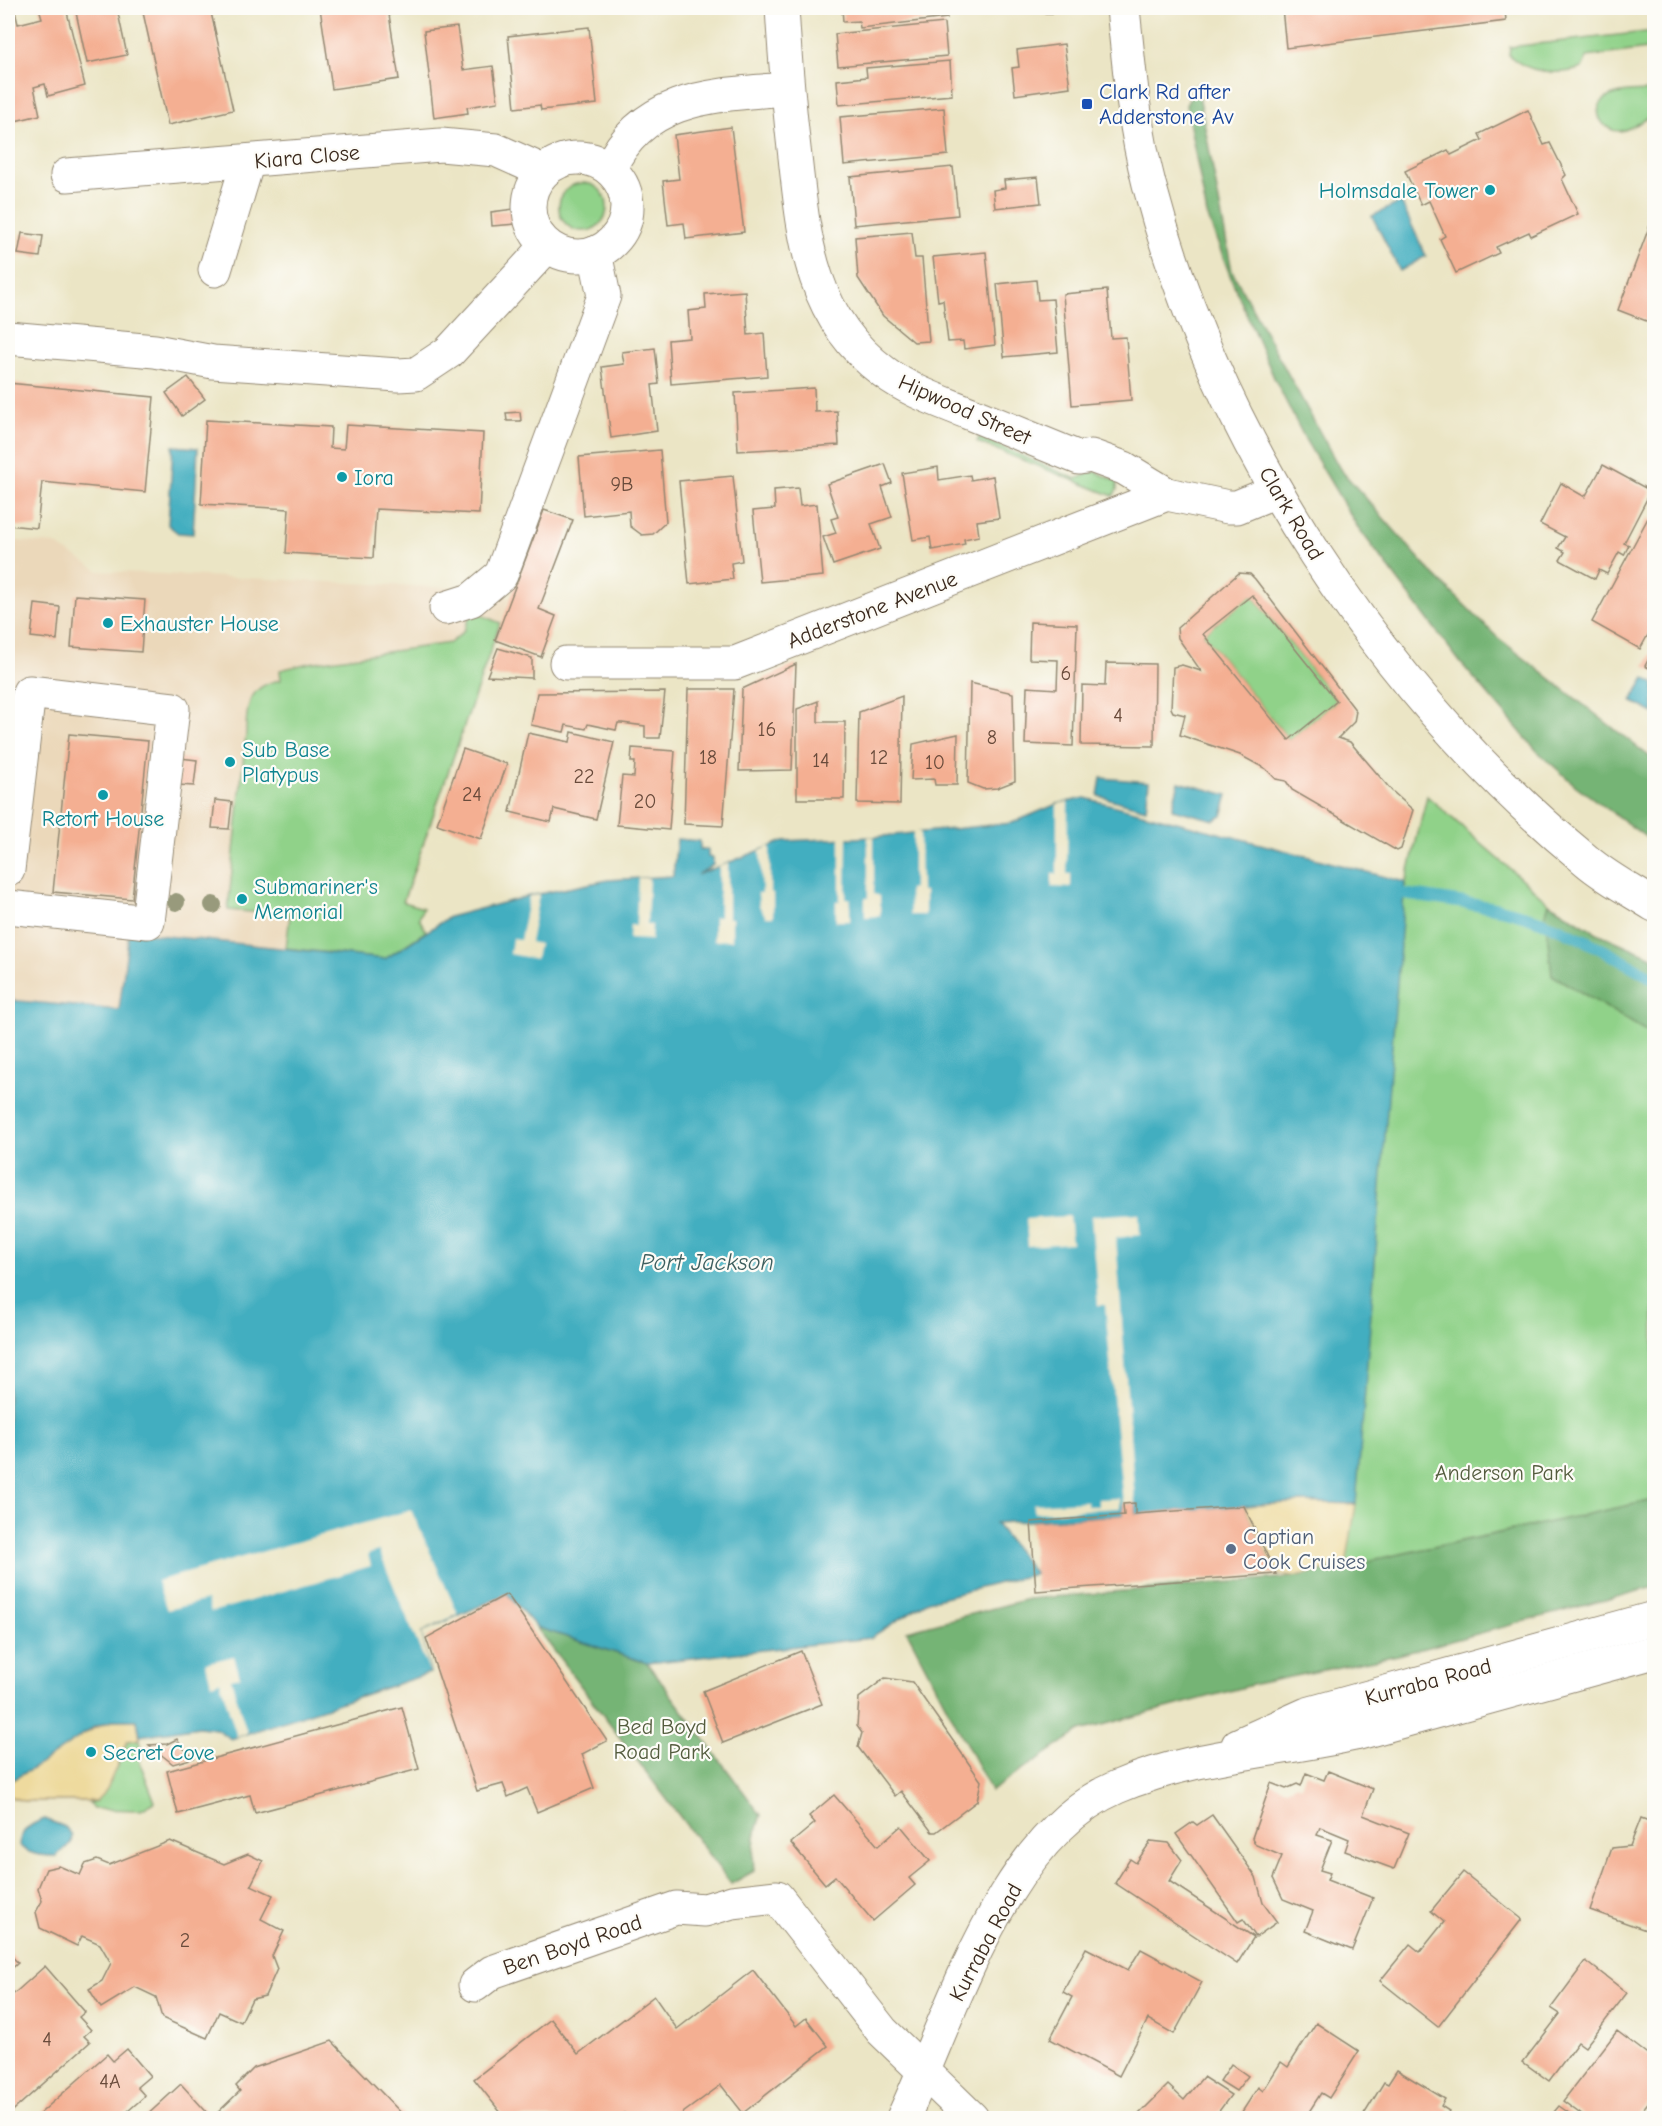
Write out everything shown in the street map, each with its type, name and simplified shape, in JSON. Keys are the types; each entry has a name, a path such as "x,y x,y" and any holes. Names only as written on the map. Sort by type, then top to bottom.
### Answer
{"main road":[{"name":"Hipwood Street","path":"782,8 787,89 808,256 816,284 844,333 883,371 906,386 1078,458 1091,456 1124,468 1167,494 1237,507 1276,491"},
{"name":"Clark Road","path":"1123,8 1139,140 1179,284 1220,384 1276,491 1344,598 1449,728 1489,771 1587,862 1654,905"},
{"path":"610,168 630,135 666,108 690,101 787,89"},
{"name":"Kiara Close","path":"67,175 451,145 496,150 543,171"},
{"path":"576,157 597,161 610,168 626,193 625,222 619,236 596,253 571,256 547,246 536,234 529,218 528,201 533,185 543,171 555,163 576,157"},
{"path":"215,270 248,161"},
{"path":"8,338 155,351 213,362 398,375 416,374 449,352 547,246"},
{"path":"446,608 471,600 501,575 604,296 596,253"},
{"name":"Adderstone Avenue","path":"566,663 735,663 1167,494"},
{"path":"8,870 13,780 29,693 173,709 148,922 8,906"},
{"name":"Kurraba Road","path":"903,2118 950,2007 994,1915 1035,1853 1078,1810 1102,1794 1140,1778 1206,1759 1307,1714 1654,1618"},
{"name":"Kurraba Road","path":"1206,1759 1306,1746 1654,1652"},
{"name":"Ben Boyd Road","path":"705,1910 688,1926 501,1993 475,1985 492,1972 676,1908 705,1910 732,1902 777,1897 882,2031 972,2118"}],"shaded area":[{"name":"Sub Base Platypus","path":"8,540 55,544 99,571 456,588 466,581 509,598 385,959 124,971 119,1010 8,1000"}],"green space":[{"path":"1654,31 1654,48 1587,57 1582,68 1564,72 1544,71 1524,66 1509,55 1510,47"},
{"path":"1197,84 1232,271 1340,469 1433,574 1497,637 1654,760 1654,843 1576,786 1537,751 1460,662 1357,526 1306,441 1275,380 1233,283 1207,215 1186,105"},
{"path":"1654,91 1654,115 1629,129 1620,131 1604,125 1598,110 1604,100 1628,92"},
{"path":"578,183 588,183 603,193 607,207 603,221 597,227 588,231 578,231 563,221 559,212 559,202 569,187"},
{"path":"979,437 1076,479 1094,471 1117,481 1117,490 1113,496 977,442"},
{"path":"1252,595 1337,701 1289,740 1203,634"},
{"path":"472,611 500,623 403,902 423,908 419,918 426,931 385,959 286,948 290,915 228,910 247,714 256,692 262,686 281,680 280,670 309,663 450,643 463,632"},
{"name":"Anderson Park","path":"1427,796 1549,903 1597,933 1654,958 1654,1587 1359,1641 1346,1565 1400,907"},
{"path":"1549,903 1597,933 1654,958 1654,1036 1552,975 1545,916"},
{"path":"1654,1500 1654,1587 1398,1655 1260,1683 1080,1731 991,1791 907,1631 1028,1599 1292,1577"},
{"name":"Bed Boyd Road Park","path":"536,1627 647,1663 761,1815 754,1843 754,1871 731,1884"},
{"path":"140,1739 140,1763 155,1802 141,1810 93,1809 89,1803 96,1801 119,1763 127,1741"}],"sand":[{"path":"1300,1502 1356,1504 1346,1565 1292,1577 1276,1574 1244,1506"},
{"name":"Secret Cove","path":"114,1720 137,1720 140,1739 127,1741 107,1789 96,1801 23,1801 8,1796 8,1782 86,1733"}],"water":[{"path":"1401,202 1426,256 1400,271 1372,216"},
{"path":"173,446 198,448 193,534 178,533 168,525"},
{"path":"1645,678 1654,684 1654,713 1631,701"},
{"path":"1101,778 1149,782 1146,809 1098,796"},
{"path":"1179,782 1228,795 1222,816 1214,820 1172,809"},
{"name":"Port Jackson","path":"1085,798 1405,882 1356,1504 1300,1502 1135,1514 1135,1504 1124,1504 1124,1515 995,1523 1035,1574 928,1601 870,1638 647,1663 536,1627 507,1594 421,1632 430,1673 231,1739 216,1729 199,1727 140,1736 137,1720 114,1720 94,1727 34,1768 8,1782 8,1000 119,1010 129,932 385,959 449,917 529,896 608,880 673,876 677,839 700,841 700,849 708,850 708,857 713,858 713,865 697,875 784,841 874,837 1012,823 1057,804"},
{"path":"45,1819 65,1827 72,1835 71,1843 56,1856 36,1854 19,1845 22,1835 28,1828"}],"pier":[{"path":"1068,802 1067,874 1071,874 1071,888 1052,887 1052,874 1057,874 1057,804"},
{"path":"913,832 920,832 921,891 925,891 925,915 910,915 909,889 913,888"},
{"path":"840,837 847,837 846,898 850,899 850,921 836,921 836,901 840,901"},
{"path":"868,837 874,837 874,894 880,896 880,916 865,917 865,898 868,898"},
{"path":"770,846 770,892 773,893 773,917 766,917 759,906 758,893 762,893 760,851"},
{"path":"728,863 728,918 732,918 732,940 714,941 714,917 719,917 719,866"},
{"path":"638,878 649,878 647,925 652,925 651,940 629,939 630,925 636,926"},
{"path":"539,895 530,942 539,944 536,959 510,954 512,939 520,940 529,896"},
{"path":"1139,1213 1140,1235 1116,1238 1135,1503 1123,1504 1105,1305 1098,1305 1091,1216"},
{"path":"1069,1216 1072,1243 1028,1246 1026,1219"},
{"path":"1119,1498 1120,1508 1034,1513 1033,1504 1086,1501 1087,1506 1098,1506 1098,1499"},
{"path":"411,1510 458,1614 421,1632 430,1673 379,1551 368,1554 371,1566 211,1612 207,1600 167,1610 157,1581"},
{"path":"234,1656 240,1677 231,1679 247,1733 237,1737 220,1681 211,1684 206,1663"}],"building":[{"path":"39,8 66,8 85,86 48,96 45,84 34,87 40,115 15,121 8,90 8,13 15,11 18,24 42,18"},
{"path":"75,8 117,8 127,55 87,63"},
{"path":"142,8 210,8 233,110 168,125"},
{"path":"320,8 388,8 399,79 332,89"},
{"path":"842,8 946,8 947,18 860,28 859,21 843,22"},
{"path":"1045,8 1061,8 1062,12 1045,14"},
{"path":"1282,8 1512,9 1505,10 1506,21 1286,48"},
{"path":"944,23 947,56 838,66 835,34"},
{"path":"457,27 463,70 493,66 498,102 467,107 468,113 434,118 424,31"},
{"path":"589,27 597,104 541,110 540,105 515,108 508,36"},
{"path":"1064,44 1070,87 1015,95 1012,68 1019,67 1017,50"},
{"path":"950,61 952,95 839,105 837,80 867,77 866,68"},
{"path":"944,108 948,155 844,165 840,117"},
{"name":"Holmsdale Tower","path":"1528,110 1544,145 1550,143 1566,175 1562,179 1578,214 1531,236 1529,232 1496,247 1499,253 1456,273 1440,239 1445,236 1429,201 1421,205 1405,171 1448,150 1451,155 1482,140 1479,134"},
{"path":"731,127 744,232 686,239 684,223 668,225 663,181 679,179 674,135"},
{"path":"953,167 958,215 854,225 850,177"},
{"path":"1038,177 1041,203 995,208 993,190 1005,188 1004,180"},
{"path":"514,209 516,224 492,226 491,212"},
{"path":"1654,214 1654,324 1618,310"},
{"path":"912,232 915,258 922,258 929,341 914,342 883,316 858,278 855,237"},
{"path":"22,233 43,236 40,257 18,254"},
{"path":"986,252 995,345 964,349 963,341 948,342 943,300 938,301 933,257"},
{"path":"1036,280 1038,300 1053,299 1058,352 1004,357 997,284"},
{"path":"1107,290 1111,338 1126,337 1131,400 1072,405 1063,294"},
{"path":"745,291 748,335 764,333 767,376 671,384 668,340 690,338 688,311 706,309 705,294"},
{"path":"655,348 659,384 652,385 657,431 611,438 602,367 624,364 622,352"},
{"path":"188,377 205,399 182,416 166,393"},
{"path":"8,383 154,397 145,492 42,482 37,528 8,525"},
{"path":"814,388 815,412 837,411 839,445 738,451 735,393"},
{"path":"520,412 521,421 507,421 506,413"},
{"name":"Iora","path":"206,420 331,427 330,448 344,449 346,425 483,433 479,514 376,509 373,558 286,553 289,509 201,504"},
{"path":"660,450 666,522 653,534 642,535 630,526 629,511 584,516 579,457"},
{"path":"885,464 892,483 882,487 892,517 871,524 880,549 833,565 823,537 836,533 831,519 838,517 827,484"},
{"path":"1603,465 1651,491 1624,543 1629,545 1624,555 1619,552 1607,574 1599,570 1595,579 1560,560 1565,552 1558,548 1565,537 1540,524 1561,483 1585,497"},
{"path":"938,467 939,480 970,475 971,480 993,476 999,518 977,521 979,536 964,539 965,544 932,550 930,537 913,540 902,473"},
{"path":"733,476 742,561 731,563 733,579 689,584 679,481"},
{"path":"798,488 800,506 817,504 823,576 760,582 753,511 775,509 774,490"},
{"path":"544,510 573,520 539,609 556,616 541,657 495,640"},
{"path":"1648,518 1654,522 1654,624 1640,649 1592,622"},
{"path":"1239,573 1250,574 1356,711 1354,722 1338,738 1350,742 1392,791 1413,810 1401,849 1397,851 1292,790 1286,781 1276,779 1266,769 1240,755 1180,735 1185,715 1173,712 1171,708 1173,667 1182,665 1201,671 1178,638 1177,628","holes":["1252,595 1337,701 1289,740 1203,634"]},
{"name":"Exhauster House","path":"75,595 145,600 141,652 71,647"},
{"path":"35,604 60,607 57,640 31,637"},
{"path":"1030,622 1077,624 1073,746 1025,744 1027,687 1057,689 1058,660 1029,659"},
{"path":"498,648 532,658 532,678 487,676"},
{"path":"1654,649 1654,671 1645,666"},
{"path":"1106,663 1155,664 1154,746 1081,745 1082,685 1105,686"},
{"path":"796,664 792,770 739,771 742,689"},
{"path":"970,683 1013,693 1015,781 997,788 983,789 968,783"},
{"path":"688,689 734,689 723,826 684,824"},
{"path":"665,692 660,738 645,738 645,726 622,723 618,723 616,730 588,724 586,729 566,725 564,732 531,725 537,693"},
{"path":"902,696 900,804 857,803 859,712"},
{"path":"818,701 818,722 845,722 844,799 797,799 797,709"},
{"path":"572,732 614,742 596,819 554,809 551,822 510,812 528,733 570,742"},
{"name":"Retort House","path":"69,734 148,741 132,899 53,892"},
{"path":"958,734 957,785 935,785 934,779 911,780 913,744"},
{"path":"632,748 675,751 669,830 617,825 622,776 634,777 635,762 631,762"},
{"path":"463,749 507,764 481,839 437,824"},
{"path":"180,758 197,760 194,786 178,785"},
{"path":"215,800 232,802 229,829 212,828"},
{"path":"1135,1503 1135,1514 1244,1506 1276,1574 1036,1591 1031,1522 1124,1515 1123,1504"},
{"path":"507,1594 607,1741 582,1754 594,1788 537,1812 527,1788 508,1797 503,1784 477,1791 426,1638"},
{"path":"801,1651 822,1704 723,1743 703,1691"},
{"path":"885,1678 912,1682 981,1781 977,1801 936,1832 932,1832 901,1791 895,1796 858,1747 862,1733 857,1726 859,1698"},
{"path":"402,1707 419,1769 255,1813 250,1795 178,1814 167,1771"},
{"path":"177,1739 194,1758 173,1764 149,1745 167,1744"},
{"path":"1328,1771 1373,1789 1363,1815 1409,1833 1394,1869 1345,1851 1349,1839 1320,1827 1317,1835 1332,1840 1320,1870 1330,1873 1327,1880 1373,1898 1352,1950 1305,1931 1313,1911 1283,1899 1273,1878 1282,1856 1256,1845 1252,1838 1271,1783 1286,1789 1297,1784 1301,1786 1306,1773 1324,1780"},
{"path":"834,1795 878,1846 901,1826 930,1861 909,1878 915,1885 873,1921 835,1876 825,1884 791,1843 815,1823 809,1816"},
{"path":"1654,1808 1654,1933 1590,1910 1612,1848 1630,1846 1641,1818 1649,1821"},
{"path":"1212,1815 1256,1877 1263,1903 1277,1922 1256,1937 1243,1919 1238,1922 1176,1834 1193,1822 1197,1825"},
{"path":"170,1841 224,1864 248,1854 263,1861 251,1885 273,1895 261,1919 284,1931 272,1956 277,1969 265,1996 252,1999 241,2022 219,2012 207,2038 162,2018 156,1997 135,1987 101,2008 89,1989 102,1981 111,1963 100,1944 82,1936 77,1946 40,1928 36,1912 42,1901 38,1888 46,1869 59,1866 80,1875 85,1864 97,1860 109,1865"},
{"path":"1151,1841 1169,1843 1182,1860 1169,1881 1254,1937 1237,1964 1115,1883 1130,1859 1136,1863"},
{"path":"1463,1872 1522,1919 1438,2027 1380,1981 1410,1944 1420,1952 1444,1922 1431,1911"},
{"path":"1086,1948 1128,1970 1141,1949 1202,1982 1174,2034 1148,2019 1119,2076 1050,2039 1072,1997 1063,1992"},
{"path":"8,1952 18,1963 8,1972"},
{"path":"1586,1961 1627,1993 1585,2047 1578,2042 1549,2081 1523,2062 1560,2014 1551,2008"},
{"path":"45,1966 85,2012 79,2017 91,2030 84,2036 90,2042 8,2115 8,1999"},
{"path":"753,1970 796,2026 806,2018 828,2046 743,2113 721,2085 676,2118 629,2118 624,2113 617,2118 505,2118 474,2079 551,2019 578,2054 654,1996 677,2029"},
{"path":"1316,2023 1359,2051 1329,2098 1321,2093 1305,2118 1238,2118 1258,2087 1263,2091 1281,2062 1288,2067"},
{"path":"1617,2031 1654,2059 1654,2095 1636,2118 1586,2118 1563,2101"},
{"path":"332,2041 406,2118 212,2118 240,2091 236,2086 254,2068"},
{"path":"127,2049 150,2076 137,2087 145,2096 120,2118 35,2118 107,2054 113,2061"},
{"path":"1231,2064 1248,2076 1236,2091 1220,2081"},
{"path":"1397,2070 1445,2099 1441,2106 1449,2111 1445,2118 1362,2118 1384,2082 1388,2084"},
{"path":"1203,2077 1231,2095 1214,2118 1135,2118 1168,2085 1184,2100"},
{"path":"181,2084 212,2118 144,2118"},
{"path":"1559,2106 1576,2118 1549,2118"}],"waterway":[{"path":"1404,894 1520,914 1560,929 1654,979"}],"place":[{"name":"Clark Rd after Adderstone Av","path":"1087,104"},
{"name":"Holmsdale Tower","path":"1490,190"},
{"name":"Iora","path":"342,477"},
{"name":"Exhauster House","path":"108,623"},
{"name":"Sub Base Platypus","path":"230,762"},
{"name":"Retort House","path":"103,795"},
{"name":"Submariner's Memorial","path":"242,899"},
{"name":"Captian Cook Cruises","path":"1231,1549"},
{"name":"Secret Cove","path":"91,1752"}]}
